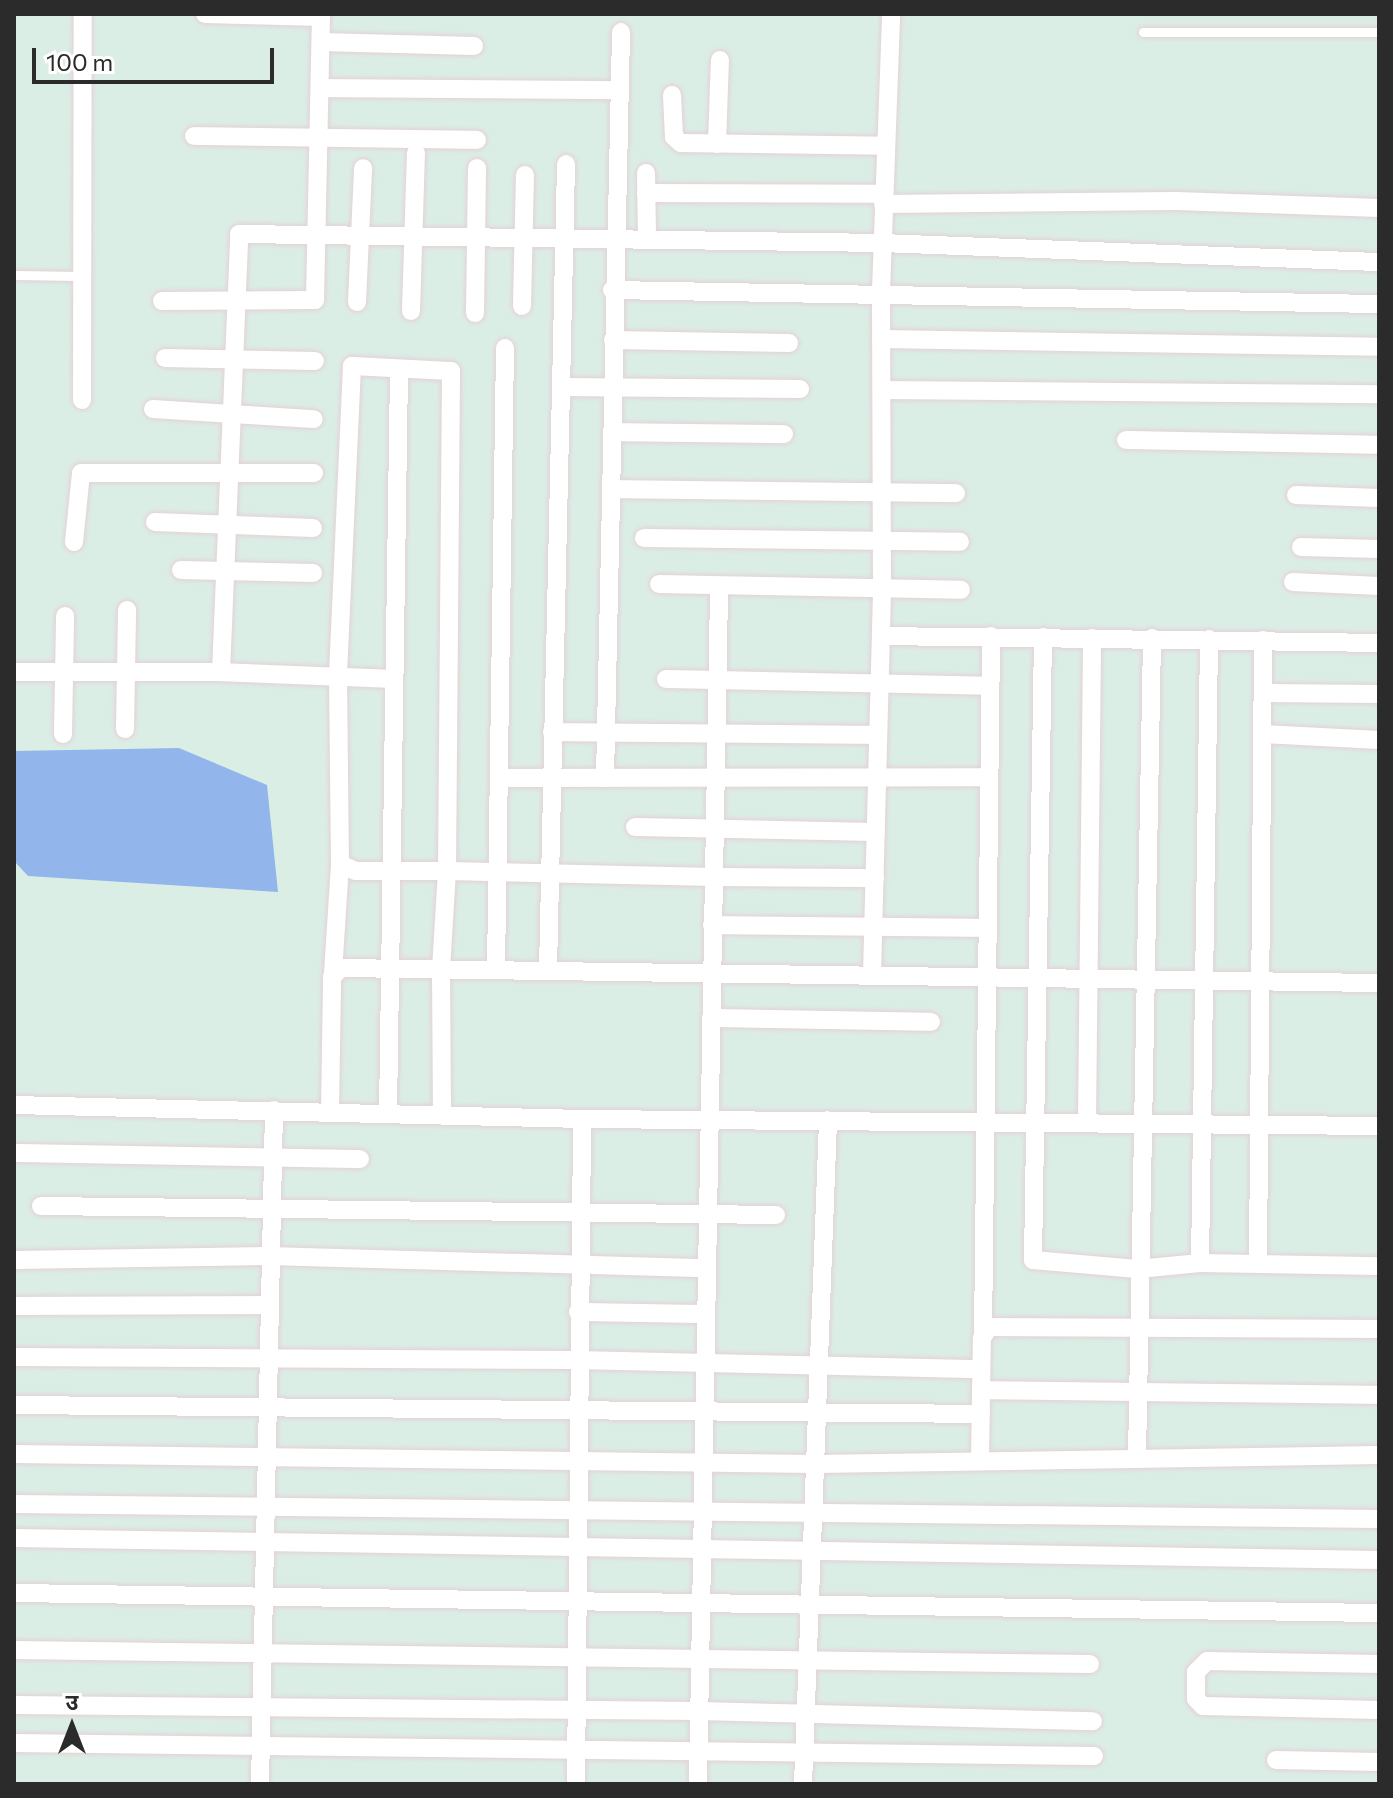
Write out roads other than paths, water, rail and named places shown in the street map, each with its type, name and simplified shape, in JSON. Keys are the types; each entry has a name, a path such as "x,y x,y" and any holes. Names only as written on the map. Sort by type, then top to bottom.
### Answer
{"street":[{"path":"82,400 83,14"},
{"path":"162,301 234,303 315,300 321,15 205,14"},
{"path":"872,974 883,541 881,291 891,14"},
{"path":"605,778 613,489 613,239 621,32"},
{"path":"321,42 474,46"},
{"path":"717,144 720,60"},
{"path":"320,88 620,90"},
{"path":"672,95 677,141 886,146"},
{"path":"194,136 477,140"},
{"path":"411,311 416,153"},
{"path":"548,970 566,164"},
{"path":"357,302 363,168"},
{"path":"475,313 477,168"},
{"path":"646,173 647,239"},
{"path":"522,306 525,175"},
{"path":"646,193 883,199 1177,201 1379,208"},
{"path":"221,672 231,472 237,236 316,233 882,243 1379,262"},
{"path":"612,290 881,291 1379,304"},
{"path":"881,339 1379,347"},
{"path":"613,340 789,343"},
{"path":"496,969 505,348"},
{"path":"165,358 315,361"},
{"path":"330,1111 333,973 340,864 338,676 352,366 451,371 447,871 441,969 442,1115"},
{"path":"388,1113 392,679 399,369"},
{"path":"561,387 800,389"},
{"path":"882,390 1379,394"},
{"path":"153,409 314,419"},
{"path":"613,432 784,434"},
{"path":"1126,440 1379,445"},
{"path":"74,542 81,473 314,473"},
{"path":"613,489 956,493"},
{"path":"1296,495 1379,498"},
{"path":"155,522 313,528"},
{"path":"644,538 960,542"},
{"path":"1301,547 1379,549"},
{"path":"181,570 313,573"},
{"path":"1293,582 1379,586"},
{"path":"659,584 961,590"},
{"path":"698,1784 719,587"},
{"path":"125,729 127,610"},
{"path":"63,734 65,616"},
{"path":"881,636 1379,643"},
{"path":"980,1459 984,975 991,636"},
{"path":"1043,637 1033,1260 1138,1269 1200,1263 1379,1266"},
{"path":"1087,1123 1092,638"},
{"path":"1137,1458 1138,1269 1146,1123 1152,638"},
{"path":"1200,1263 1206,1124 1203,978 1209,639"},
{"path":"1258,1264 1263,640"},
{"path":"14,672 221,672 392,679"},
{"path":"666,679 990,686"},
{"path":"1263,693 1379,694"},
{"path":"552,732 878,735"},
{"path":"1263,734 1379,740"},
{"path":"500,778 989,777"},
{"path":"635,827 876,832"},
{"path":"340,864 356,871 391,872 875,878"},
{"path":"712,925 985,928"},
{"path":"333,973 341,968 496,969 1089,976 1379,983"},
{"path":"711,1018 931,1022"},
{"path":"14,1105 582,1119 1379,1126"},
{"path":"260,1784 268,1208 274,1110"},
{"path":"576,1784 577,1360 582,1119"},
{"path":"803,1784 807,1603 815,1514 828,1120"},
{"path":"14,1153 271,1155 360,1159"},
{"path":"41,1206 776,1215"},
{"path":"14,1260 268,1256 706,1268"},
{"path":"14,1306 269,1305"},
{"path":"578,1312 705,1314"},
{"path":"983,1335 998,1326 1379,1329"},
{"path":"14,1357 577,1360 981,1369"},
{"path":"981,1390 1379,1395"},
{"path":"14,1405 704,1414 981,1414"},
{"path":"14,1454 816,1464 1379,1455"},
{"path":"14,1504 703,1514 1379,1519"},
{"path":"14,1538 1379,1560"},
{"path":"14,1593 1379,1613"},
{"path":"14,1650 262,1650 1090,1664"},
{"path":"1379,1664 1207,1661 1197,1666 1196,1699 1203,1706 1379,1710"},
{"path":"14,1705 700,1711 1093,1721"},
{"path":"14,1743 803,1750 1094,1756"},
{"path":"1276,1760 1379,1762"}],"lane":[{"path":"1143,32 1379,32"},
{"path":"14,275 81,276"}]}
